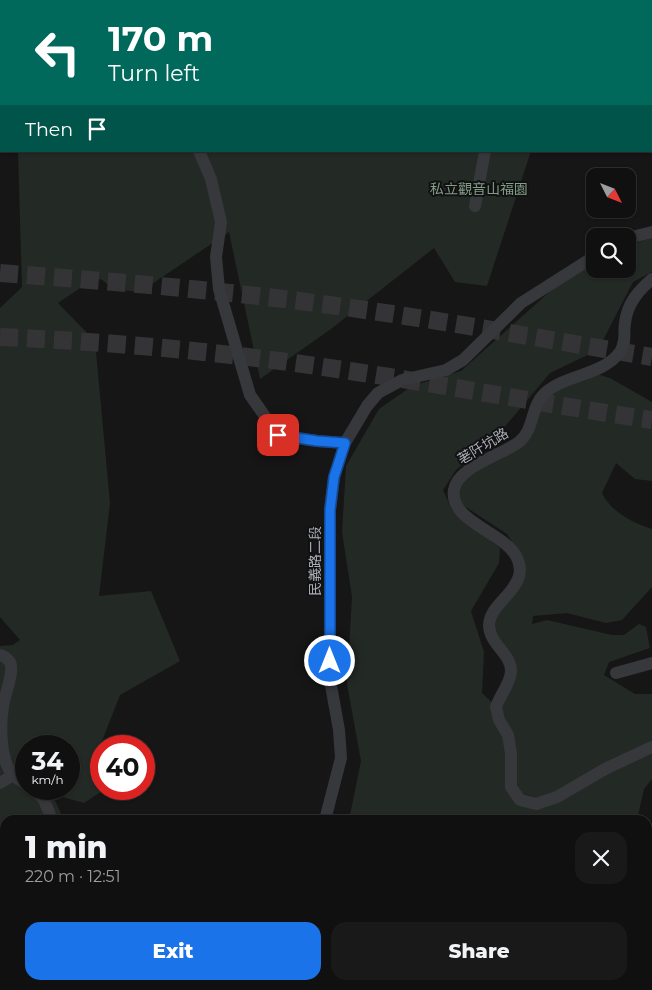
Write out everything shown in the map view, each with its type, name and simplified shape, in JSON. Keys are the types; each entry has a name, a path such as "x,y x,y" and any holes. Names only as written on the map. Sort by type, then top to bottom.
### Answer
{"street":[{"path":"199,152 211,179 221,222 216,257 219,289 250,395 278,435 345,443"},
{"path":"475,206 485,152"},
{"path":"636,236 652,232"},
{"name":"民義路二段","path":"326,815 341,758 339,730 330,680 330,510 334,477 345,443 367,406 378,393 402,380 446,370 463,360 521,303 586,262"},
{"name":"荖阡坑路","path":"652,279 640,290 628,308 624,324 625,340 621,351 611,362 591,372 558,384 544,394 535,407 528,434 518,443 466,471 456,481 453,491 456,503 467,519 505,543 516,556 519,569 516,585 494,609 489,625 493,641 506,658 511,670 509,681 496,707 499,720 508,735 511,753 511,787 520,800 536,804 556,797 605,769 652,747"},
{"path":"0,656 5,657 10,662 11,672 2,708 2,741 4,757 12,775 15,777"},
{"path":"616,673 652,663"},
{"path":"0,783 12,775"},
{"path":"44,800 50,815"}],"green space":[{"name":"私立觀音山福園","path":"18,152 531,152 487,286 455,282 434,248 331,329 260,379 229,232 140,292 113,289 101,279 89,282 58,303 95,341 110,503 99,596 151,591 180,661 120,695 104,735 90,735 90,799 84,803 73,800 80,800 80,735 15,735 15,800 55,800 62,815 0,815 0,646 13,645 20,640 0,617 0,308 22,287"},
{"path":"652,238 652,272 633,282 598,350 550,373 497,436 456,470 443,490 452,510 500,548 499,563 471,611 484,652 482,693 497,707 511,662 492,634 491,617 515,571 516,548 507,534 455,500 457,485 525,433 538,401 584,370 610,378 652,402 652,481 635,479 616,463 602,493 616,511 652,529 652,587 622,620 606,623 567,613 533,616 532,624 547,620 612,635 624,635 639,624 646,627 650,648 609,662 604,675 635,694 652,694 652,779 644,789 638,815 350,815 361,761 347,684 352,597 342,532 346,466 379,409 412,386 461,371 575,269 586,263 586,278 636,278 636,243"}],"tunnel":[{"path":"0,273 172,287 322,304 464,325 652,357"},
{"path":"0,337 132,345 263,359 388,377 652,420"}],"route":[{"path":"278,435 345,443 334,477 330,510 330,661"}]}
